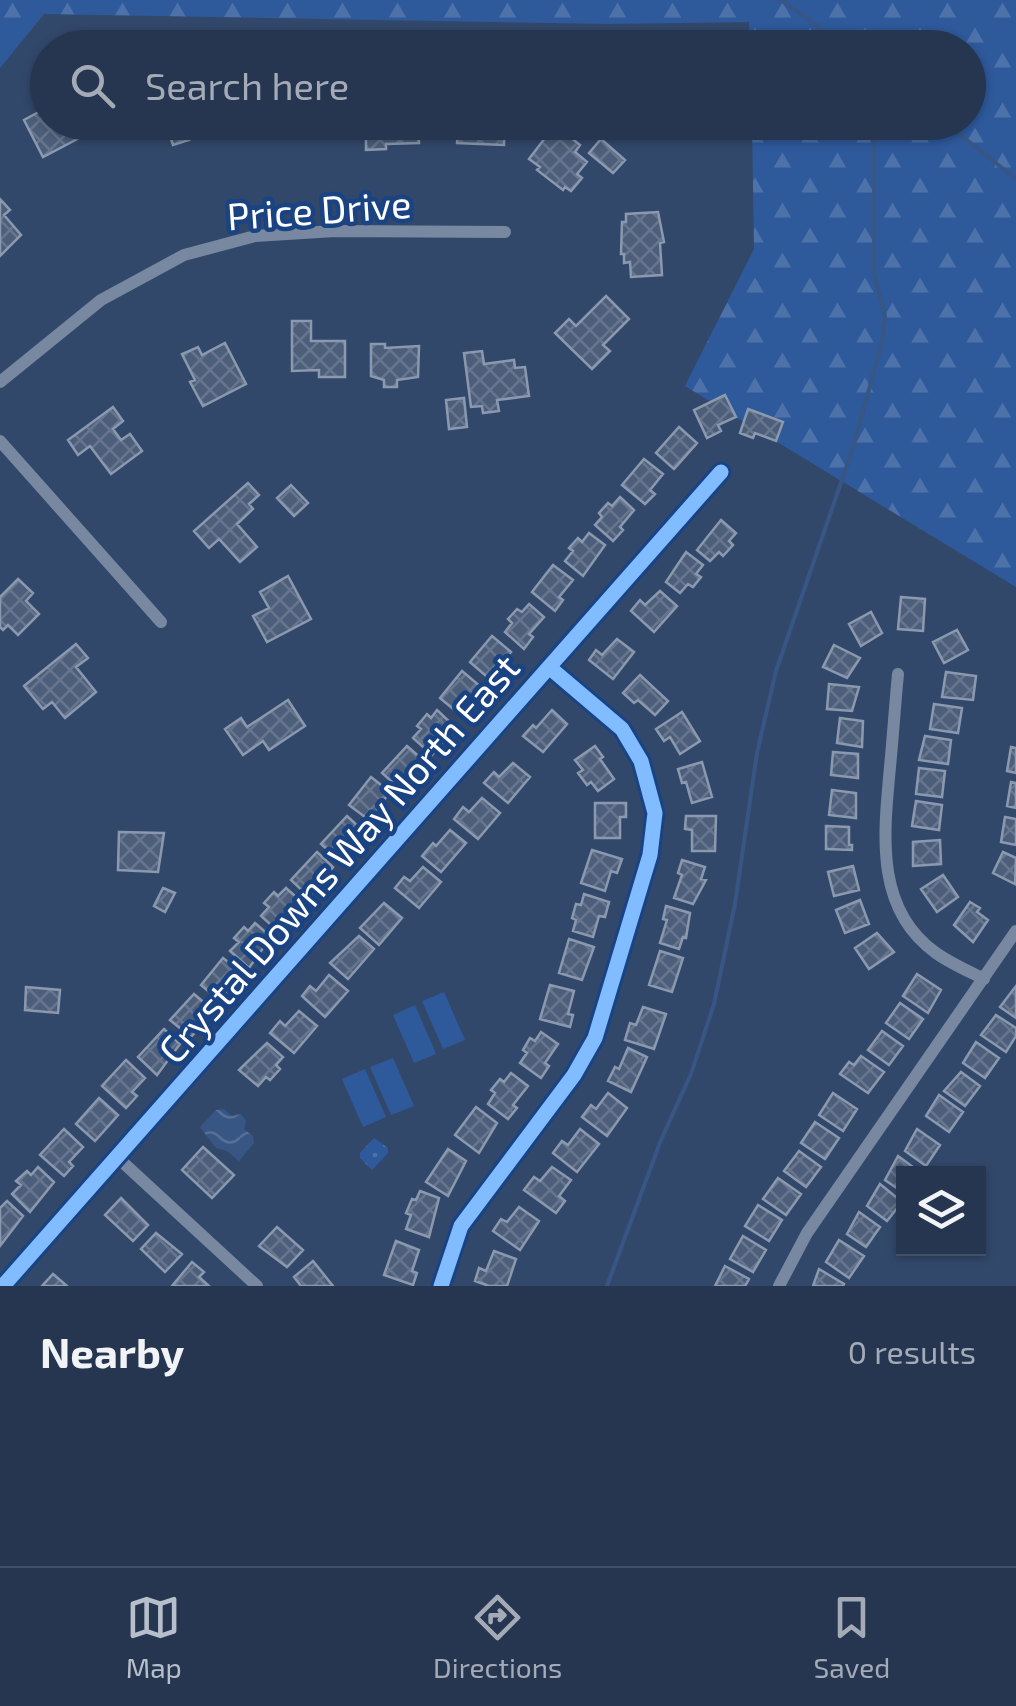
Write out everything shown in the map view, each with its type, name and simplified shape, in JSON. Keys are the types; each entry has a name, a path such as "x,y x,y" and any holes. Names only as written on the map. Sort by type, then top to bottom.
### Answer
{"street":[{"name":"Price Drive","path":"0,382 101,300 184,255 255,236 334,231 505,232"},
{"path":"0,440 162,622"},
{"name":"Crystal Downs Way North East","path":"3,1286 721,472"},
{"path":"441,1286 461,1226 574,1075 595,1038 650,855 655,813 641,761 622,729 549,667"},
{"path":"898,674 884,850 895,901 910,926 934,952 984,979"},
{"path":"778,1286 808,1233 1016,931"},
{"path":"116,1157 258,1286"}],"green space":[{"path":"0,0 1016,0 1016,587 685,386 754,249 752,140 986,140 986,30 749,30 749,22 608,24 44,14 0,68"},
{"path":"444,992 465,1040 443,1049 422,1001"},
{"path":"415,1005 436,1054 414,1063 393,1015"},
{"path":"393,1058 414,1106 391,1115 370,1067"},
{"path":"365,1069 386,1117 363,1127 342,1079"},
{"path":"374,1138 388,1148 388,1153 372,1170 360,1153"}],"water":[{"path":"224,1109 232,1116 241,1114 246,1121 244,1129 253,1136 254,1143 239,1161 216,1148 200,1127 216,1110"}],"building":[{"path":"34,140 75,140 43,157"},
{"path":"366,140 419,140 419,143 386,144 386,149 366,150"},
{"path":"457,140 504,140 504,145 457,143"},
{"path":"544,140 574,140 580,145 575,152 587,162 577,174 582,178 571,191 565,187 563,190 529,159"},
{"path":"602,140 625,160 613,173 589,153"},
{"path":"0,199 10,210 4,215 21,235 0,256"},
{"path":"658,212 664,242 660,243 662,275 631,277 630,262 624,263 621,254 622,222 626,222 626,214"},
{"path":"606,296 629,319 603,345 610,351 592,369 555,333 569,319 576,326"},
{"path":"292,321 311,321 311,341 345,341 345,377 319,377 319,370 292,371"},
{"path":"225,343 246,384 203,406 190,382 195,380 182,354 198,347 202,355"},
{"path":"371,344 385,344 385,348 419,346 418,377 397,380 397,387 384,387 384,380 371,376"},
{"path":"482,351 484,364 514,360 515,368 525,367 529,396 497,400 499,411 483,413 482,406 471,407 464,353"},
{"path":"725,395 736,417 718,425 721,431 707,438 694,410"},
{"path":"464,398 467,427 449,429 446,400"},
{"path":"113,407 123,421 113,429 121,440 130,434 142,451 111,474 90,446 78,455 68,440"},
{"path":"748,409 783,422 776,441 755,433 753,438 740,433"},
{"path":"679,427 697,443 674,469 656,453"},
{"path":"644,459 663,474 650,490 655,494 645,504 622,485"},
{"path":"248,483 259,495 249,504 253,509 237,524 257,547 240,562 219,539 209,548 194,531"},
{"path":"291,485 308,503 294,516 277,498"},
{"path":"620,497 634,510 613,541 595,525 602,517 599,513"},
{"path":"721,520 736,533 729,541 733,545 723,556 719,552 710,561 697,550"},
{"path":"589,533 605,545 583,576 565,561 573,551 569,548"},
{"path":"686,552 703,565 696,574 701,577 693,587 688,584 680,593 666,582"},
{"path":"553,565 573,580 559,597 563,600 555,611 532,592"},
{"path":"288,576 311,619 267,642 253,616 269,608 260,592"},
{"path":"18,579 33,593 26,601 39,614 18,635 8,625 3,630 0,627 0,597"},
{"path":"660,591 677,606 654,632 631,611 640,600 645,605"},
{"path":"901,597 925,599 923,631 898,629"},
{"path":"529,604 544,617 529,634 533,637 524,649 505,632 512,623 508,619"},
{"path":"871,612 882,633 861,646 849,624"},
{"path":"957,630 968,650 944,663 933,642"},
{"path":"492,636 511,652 493,682 470,662"},
{"path":"617,639 634,652 613,679 589,660 596,650 602,655"},
{"path":"76,644 88,658 76,667 96,692 65,718 52,702 43,709 24,686"},
{"path":"834,645 860,658 847,678 823,667"},
{"path":"462,671 481,687 463,717 440,698"},
{"path":"946,672 976,676 973,700 942,697"},
{"path":"640,675 668,701 655,715 623,693"},
{"path":"829,684 859,687 852,711 827,709"},
{"path":"288,700 305,726 269,750 263,741 243,755 225,729 241,718 247,727"},
{"path":"934,704 962,708 958,733 930,729"},
{"path":"437,710 452,724 438,740 442,743 432,755 413,738 427,714 431,718"},
{"path":"552,710 567,724 543,752 523,736"},
{"path":"682,712 700,741 680,754 670,737 664,741 656,729"},
{"path":"840,718 863,721 862,747 837,743"},
{"path":"925,736 951,740 948,764 919,760"},
{"path":"407,746 422,759 401,790 382,773"},
{"path":"595,746 614,779 598,791 578,773 583,770 575,760"},
{"path":"1011,747 1016,748 1016,773 1007,771"},
{"path":"833,752 858,754 858,778 831,775"},
{"path":"702,762 712,797 692,803 678,769"},
{"path":"513,763 530,777 508,803 484,783 494,772 499,777"},
{"path":"919,768 945,771 942,797 916,794"},
{"path":"371,777 390,792 377,809 381,813 373,823 349,805"},
{"path":"1011,782 1016,783 1016,808 1007,806"},
{"path":"832,790 856,793 856,818 829,815"},
{"path":"482,798 500,813 478,839 454,819 463,807 469,812"},
{"path":"916,801 942,805 939,830 912,826"},
{"path":"595,803 626,803 626,817 620,817 620,838 595,838"},
{"path":"347,816 363,831 340,861 321,844"},
{"path":"686,816 716,816 715,851 692,851 692,830 685,829"},
{"path":"1005,817 1016,819 1016,845 1001,842"},
{"path":"826,826 849,827 852,850 826,849"},
{"path":"450,830 466,843 441,872 422,856"},
{"path":"119,832 164,833 158,872 118,870"},
{"path":"940,840 941,864 913,866 913,842"},
{"path":"592,850 622,859 617,873 611,871 605,891 581,883"},
{"path":"317,852 333,867 309,897 291,880"},
{"path":"1003,852 1016,858 1015,884 993,873"},
{"path":"682,860 705,867 701,879 706,880 693,904 674,898 682,875 678,873"},
{"path":"853,866 859,890 834,896 828,872"},
{"path":"423,867 441,882 419,908 395,888 404,877 410,881"},
{"path":"943,875 958,897 937,912 921,889"},
{"path":"163,888 175,893 165,912 154,906"},
{"path":"286,888 304,904 279,932 261,916 269,907 264,903 274,892 278,896"},
{"path":"584,894 609,902 605,917 599,916 593,937 573,931 576,904 581,905"},
{"path":"860,900 869,924 845,933 836,910"},
{"path":"970,902 988,920 973,942 954,925"},
{"path":"384,903 402,918 379,945 360,928"},
{"path":"666,906 690,913 686,938 683,937 679,949 660,943 667,920 663,919"},
{"path":"255,923 271,937 249,968 230,951 239,942 234,938 244,927 248,931"},
{"path":"877,933 894,952 869,969 855,948"},
{"path":"359,936 374,949 348,979 330,963"},
{"path":"569,939 594,947 582,980 559,973"},
{"path":"660,951 683,958 672,992 649,985"},
{"path":"223,958 243,974 220,1001 201,985"},
{"path":"917,974 941,990 928,1013 903,996"},
{"path":"329,975 348,991 325,1017 302,996 310,986 316,991"},
{"path":"550,985 574,991 568,1014 573,1015 570,1027 540,1019"},
{"path":"1016,986 1016,1018 1000,1007"},
{"path":"26,987 60,990 58,1013 25,1010"},
{"path":"194,994 214,1011 191,1037 170,1020"},
{"path":"900,1003 923,1019 909,1039 886,1023"},
{"path":"643,1007 666,1014 654,1049 625,1040 630,1023 636,1025"},
{"path":"299,1011 317,1026 294,1053 270,1033 280,1021 285,1026"},
{"path":"996,1015 1016,1028 1016,1036 1006,1052 981,1035"},
{"path":"164,1029 180,1044 157,1075 138,1057"},
{"path":"882,1031 903,1046 889,1065 868,1050"},
{"path":"541,1032 558,1044 545,1063 549,1066 541,1078 520,1063 530,1038 535,1041"},
{"path":"976,1042 999,1058 985,1078 963,1063"},
{"path":"267,1043 283,1057 276,1065 280,1069 258,1086 239,1070"},
{"path":"628,1048 647,1057 631,1092 608,1081 615,1067 619,1069"},
{"path":"861,1056 884,1072 868,1093 840,1074 849,1062 854,1065"},
{"path":"126,1060 145,1078 132,1092 137,1096 126,1108 102,1086"},
{"path":"961,1072 980,1086 965,1106 944,1091"},
{"path":"511,1073 528,1086 508,1119 488,1104 495,1093 491,1090"},
{"path":"608,1093 627,1108 607,1136 582,1117 591,1105 596,1109"},
{"path":"833,1093 857,1109 843,1131 819,1115"},
{"path":"939,1095 963,1112 949,1132 926,1116"},
{"path":"99,1098 118,1115 95,1141 76,1124"},
{"path":"476,1107 497,1123 479,1153 455,1135"},
{"path":"815,1122 839,1138 825,1159 801,1143"},
{"path":"64,1129 83,1147 69,1162 73,1166 64,1176 40,1155"},
{"path":"580,1129 599,1144 577,1172 553,1153 562,1141 568,1145"},
{"path":"917,1129 940,1145 926,1166 905,1151"},
{"path":"203,1147 234,1175 212,1198 182,1170"},
{"path":"448,1149 466,1161 448,1196 426,1182"},
{"path":"799,1151 821,1167 806,1187 784,1171"},
{"path":"898,1156 912,1166 896,1166 896,1188 885,1180"},
{"path":"38,1167 54,1182 30,1212 12,1194 21,1185 16,1181"},
{"path":"552,1167 571,1180 559,1196 565,1201 556,1213 524,1190 534,1177 540,1181"},
{"path":"778,1178 801,1194 786,1215 763,1199"},
{"path":"880,1184 896,1197 896,1210 887,1221 867,1206"},
{"path":"420,1191 439,1198 429,1237 406,1229 411,1215 406,1213"},
{"path":"121,1198 148,1225 133,1241 105,1215"},
{"path":"7,1201 23,1216 0,1246 0,1208"},
{"path":"758,1205 782,1220 769,1241 745,1226"},
{"path":"519,1207 539,1221 520,1250 493,1231 501,1219 507,1222"},
{"path":"859,1212 880,1227 866,1247 847,1234"},
{"path":"277,1227 303,1250 287,1267 259,1246"},
{"path":"156,1233 182,1254 165,1272 141,1249"},
{"path":"743,1236 766,1250 753,1272 730,1259"},
{"path":"839,1240 864,1256 849,1278 826,1262"},
{"path":"396,1241 419,1250 412,1271 417,1273 413,1285 384,1275"},
{"path":"494,1251 516,1259 507,1286 475,1281 479,1268 486,1271"},
{"path":"313,1261 333,1286 301,1286 294,1277"},
{"path":"192,1262 204,1272 199,1277 209,1286 172,1286"},
{"path":"725,1266 749,1279 745,1286 715,1286"},
{"path":"819,1269 844,1284 843,1286 813,1286"},
{"path":"53,1274 67,1286 42,1286"}],"waterway":[{"path":"781,0 823,30"},
{"path":"607,1286 661,1140 691,1074 714,1004 735,904 757,753 776,671 853,448 882,342 885,316 874,273 872,140"},
{"path":"967,140 1016,179"}],"cycle path":[{"path":"3,1286 721,472"},
{"path":"441,1286 461,1226 574,1075 595,1038 650,855 655,813 641,761 622,729 549,667"}]}
